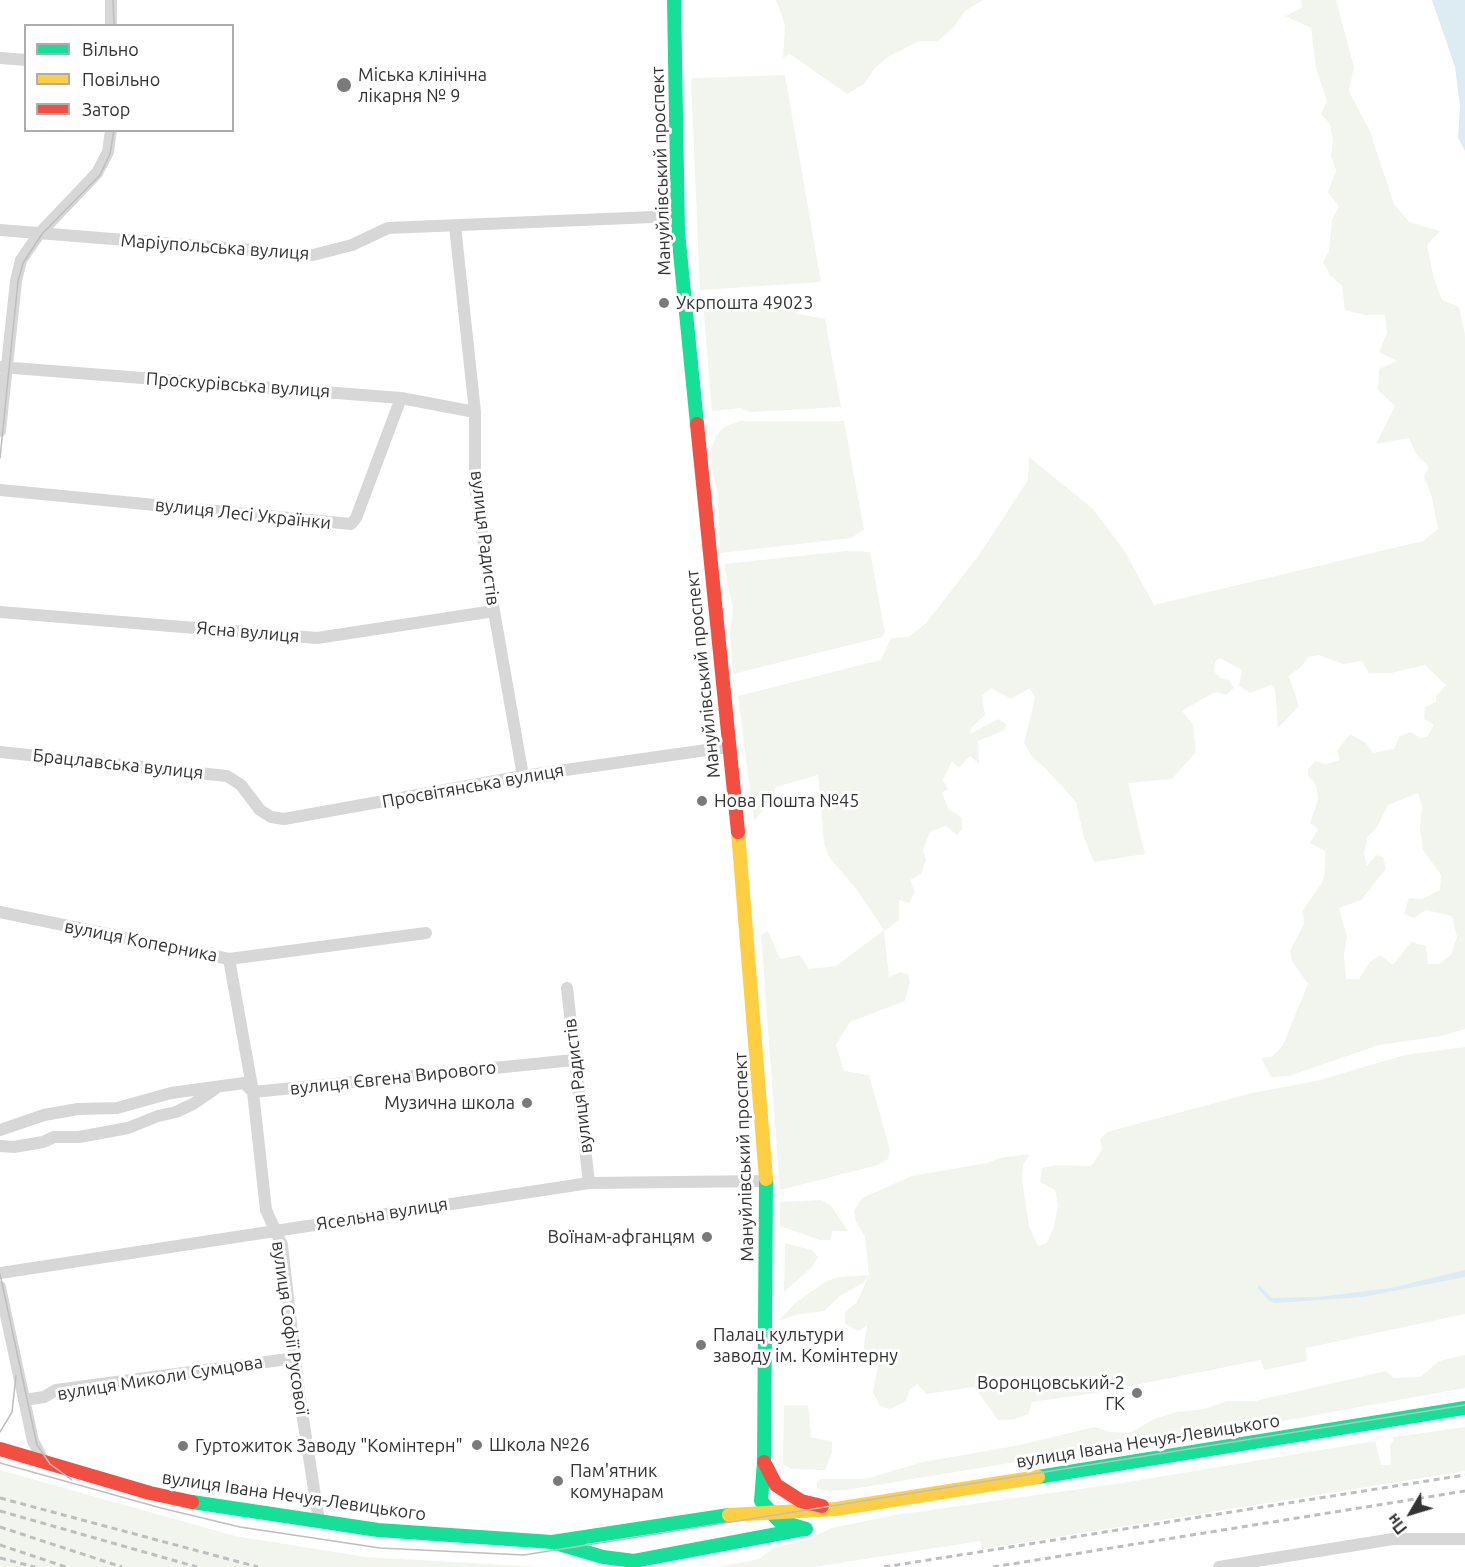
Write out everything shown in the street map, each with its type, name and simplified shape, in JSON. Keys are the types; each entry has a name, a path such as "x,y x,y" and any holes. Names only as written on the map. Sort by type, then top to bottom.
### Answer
{"main road":[{"name":"Мануйлівський проспект","path":"674,0 677,216 760,1065 766,1181 766,1467 760,1488"},
{"name":"вулиця Івана Нечуя-Левицького","path":"0,1449 159,1495 410,1533 552,1542 728,1515 836,1509 1465,1408"},
{"path":"766,1467 776,1485 787,1493 801,1501 836,1509"},
{"path":"739,1543 753,1533 769,1513 772,1495 766,1467"},
{"path":"760,1488 761,1501 769,1513 779,1521 806,1529"},
{"path":"728,1515 744,1505 760,1488"},
{"name":"вулиця Івана Нечуя-Левицького","path":"552,1542 603,1557 656,1563 806,1529 836,1509"}],"street":[{"path":"111,0 111,24"},
{"path":"0,58 24,60"},
{"path":"0,431 3,367 18,268 25,252 39,234 97,173 108,152 111,132"},
{"name":"Маріупольська вулиця","path":"0,230 312,255 352,245 388,228 677,216"},
{"name":"вулиця Радистів","path":"455,226 475,412 475,485 523,776"},
{"name":"Проскурівська вулиця","path":"3,367 401,398 475,412"},
{"name":"вулиця Лесі Українки","path":"0,490 351,524 356,518 401,398"},
{"name":"Ясна вулиця","path":"0,612 317,638 494,611"},
{"name":"Просвітянська вулиця","path":"235,779 260,810 271,817 284,819 523,776 728,747"},
{"name":"Брацлавська вулиця","path":"0,752 227,776 235,779"},
{"name":"вулиця Коперника","path":"0,912 230,959 426,933"},
{"name":"вулиця Софії Русової","path":"230,959 253,1092 266,1210 282,1245 320,1521"},
{"name":"вулиця Радистів","path":"567,988 590,1183"},
{"name":"вулиця Євгена Вирового","path":"0,1130 11,1124 44,1115 78,1109 117,1108 171,1093 244,1083 253,1092 574,1059"},
{"name":"вулиця Євгена Вирового","path":"0,1146 14,1147 43,1142 54,1137 79,1137 128,1128 185,1108 216,1087"},
{"name":"Ясельна вулиця","path":"0,1273 516,1192 590,1183 766,1181"},
{"path":"0,1287 33,1441 44,1462"},
{"name":"вулиця Миколи Сумцова","path":"24,1400 44,1397 56,1390 296,1358"},
{"path":"1219,1567 1394,1539 1465,1539"}],"shaded area":[{"path":"776,0 983,0 965,11 953,28 938,41 919,41 888,57 875,68 864,84 847,94 790,54 783,58 785,25"},
{"path":"1301,0 1336,0 1354,67 1349,91 1370,132 1394,204 1409,222 1440,231 1427,245 1434,279 1442,300 1459,307 1465,335 1465,1029 1441,1036 1379,1045 1289,1076 1271,1077 1261,1058 1272,1057 1283,1045 1308,984 1292,961 1290,951 1304,924 1303,910 1323,881 1325,868 1325,851 1310,843 1318,829 1310,823 1318,799 1316,785 1308,775 1308,769 1315,761 1326,764 1340,760 1337,751 1350,734 1366,743 1373,753 1394,749 1400,736 1411,732 1420,738 1428,736 1434,725 1424,719 1425,707 1436,702 1436,696 1446,685 1425,665 1391,673 1369,673 1362,661 1343,664 1319,655 1308,657 1301,667 1289,676 1299,706 1278,728 1275,690 1271,685 1250,693 1239,686 1242,670 1220,658 1215,662 1214,671 1220,678 1229,680 1234,688 1226,695 1215,692 1182,711 1193,725 1196,752 1172,779 1128,783 1145,854 1094,862 1084,838 1076,802 1032,757 1024,743 1035,698 1030,688 1011,699 991,688 982,696 985,715 971,728 970,734 998,719 1006,724 1005,730 978,741 979,764 970,756 959,768 952,761 943,780 948,789 942,793 948,808 962,818 962,829 957,835 946,826 930,832 923,850 926,860 921,874 910,880 915,892 909,903 899,900 899,920 884,931 889,977 900,972 908,974 910,982 905,1001 850,1022 836,1045 844,1071 869,1075 890,1150 888,1159 878,1165 780,1190 761,935 768,931 780,959 800,955 809,969 836,966 884,930 857,890 829,857 824,843 818,775 776,787 772,800 754,821 738,696 881,660 891,638 909,637 926,623 979,555 1028,480 1029,457 1092,508 1124,550 1154,605 1423,541 1438,529 1431,493 1424,477 1429,467 1416,454 1409,438 1376,444 1395,406 1378,390 1379,369 1397,361 1379,352 1387,333 1385,315 1365,315 1345,310 1342,286 1330,275 1323,262 1329,251 1332,219 1339,207 1328,192 1336,170 1331,156 1333,141 1330,124 1321,114 1327,101 1316,68 1311,28 1285,16 1302,8","holes":["1418,793 1422,805 1420,828 1423,850 1441,875 1440,890 1422,899 1409,898 1404,914 1414,918 1426,910 1452,916 1457,937 1451,955 1439,964 1428,964 1426,946 1411,942 1393,965 1380,955 1370,962 1359,979 1346,979 1344,955 1347,937 1339,908 1361,900 1386,869 1383,857 1376,855 1367,866 1364,853 1368,836 1376,829 1388,805"]},
{"path":"1432,0 1465,0 1465,151 1458,138 1460,106 1455,67"},
{"path":"785,75 821,282 700,290 691,80 693,78"},
{"path":"703,302 775,303 798,314 825,319 841,407 751,412 740,408 712,411"},
{"path":"741,421 844,421 864,530 851,538 720,553 718,494 709,455 716,436 724,427"},
{"path":"846,551 870,552 885,632 882,637 733,674 730,633 733,609 724,564"},
{"path":"1465,1047 1465,1314 1306,1348 1307,1361 1264,1370 1261,1360 1095,1393 1032,1402 1028,1414 1013,1420 998,1420 974,1387 927,1394 917,1384 910,1389 906,1401 891,1409 880,1406 873,1392 880,1354 863,1353 867,1325 859,1331 845,1324 845,1312 857,1302 869,1275 865,1237 856,1222 854,1211 862,1198 912,1176 1030,1154 1023,1165 1022,1180 1029,1226 1038,1246 1047,1243 1054,1227 1058,1205 1055,1190 1040,1182 1042,1168 1056,1165 1091,1166 1102,1150 1100,1139 1107,1132 1252,1093 1316,1081 1405,1055"},
{"path":"822,1200 831,1206 848,1231 832,1231 831,1240 820,1240 780,1226 780,1202"},
{"path":"785,1243 812,1250 818,1257 812,1267 784,1292"},
{"path":"1465,1270 1465,1277 1363,1297 1275,1303 1269,1301 1258,1288 1259,1285 1272,1298 1318,1297 1391,1288"},
{"path":"869,1275 863,1283 840,1296 824,1311 795,1315 779,1321 794,1304 825,1282 838,1277"},
{"path":"1465,1355 1465,1388 1205,1435 1156,1439 846,1490 827,1491 817,1488 817,1482 821,1479 865,1479 923,1462 1015,1446 1095,1427 1109,1432 1130,1433 1154,1419 1177,1412 1204,1409 1227,1401 1255,1401 1386,1371 1394,1378 1420,1377 1439,1361"},
{"path":"784,1405 808,1405 811,1437 832,1442 832,1452 825,1470 791,1469 783,1464"},
{"path":"1465,1427 1465,1471 982,1549 980,1541 814,1567 718,1567 759,1559 774,1548 805,1540 832,1528 895,1515 1122,1483 1375,1441 1381,1465 1391,1465 1390,1446 1395,1437"},
{"path":"0,1470 235,1536 366,1557 541,1567 0,1567"}],"tram line":[{"path":"113,0 114,24"},
{"path":"0,458 18,281 23,263 42,234 100,175 110,154 114,132"},
{"path":"0,1274 37,1445 50,1464 72,1480"},
{"path":"0,1432 12,1412 16,1376"},
{"path":"0,1463 161,1508 240,1527 380,1548 524,1555 1465,1405"}],"railway":[{"path":"884,1567 1465,1475"},
{"path":"993,1567 1465,1491"},
{"path":"0,1498 258,1567"},
{"path":"0,1511 197,1567"},
{"path":"0,1527 122,1567"},
{"path":"0,1545 66,1567"},
{"path":"0,1558 35,1567"}],"traffic: fast":[{"path":"674,0 678,232 697,424"},
{"path":"766,1179 764,1462 761,1501 779,1521 806,1529"},
{"path":"1038,1477 1465,1408"},
{"path":"192,1502 378,1530 552,1542 729,1515"},
{"path":"555,1543 603,1557 634,1561 804,1529"}],"traffic: slow":[{"path":"738,832 766,1179"},
{"path":"729,1515 836,1509 1038,1477"}],"traffic: jam":[{"path":"697,424 738,832"},
{"path":"0,1449 150,1493 192,1502"},
{"path":"764,1462 776,1485 801,1501 822,1506"}],"place":[{"name":"Міська клінічна лікарня № 9","path":"344,85"},
{"name":"Укрпошта 49023","path":"664,303"},
{"name":"Нова Пошта №45","path":"702,801"},
{"name":"Музична школа","path":"527,1103"},
{"name":"Воїнам-афганцям","path":"707,1237"},
{"name":"Палац культури заводу ім. Комінтерну","path":"701,1345"},
{"name":"Воронцовський-2 ГК","path":"1137,1393"},
{"name":"Школа №26","path":"477,1445"},
{"name":"Гуртожиток Заводу \"Комінтерн\"","path":"183,1446"},
{"name":"Пам'ятник комунарам","path":"558,1481"}]}
